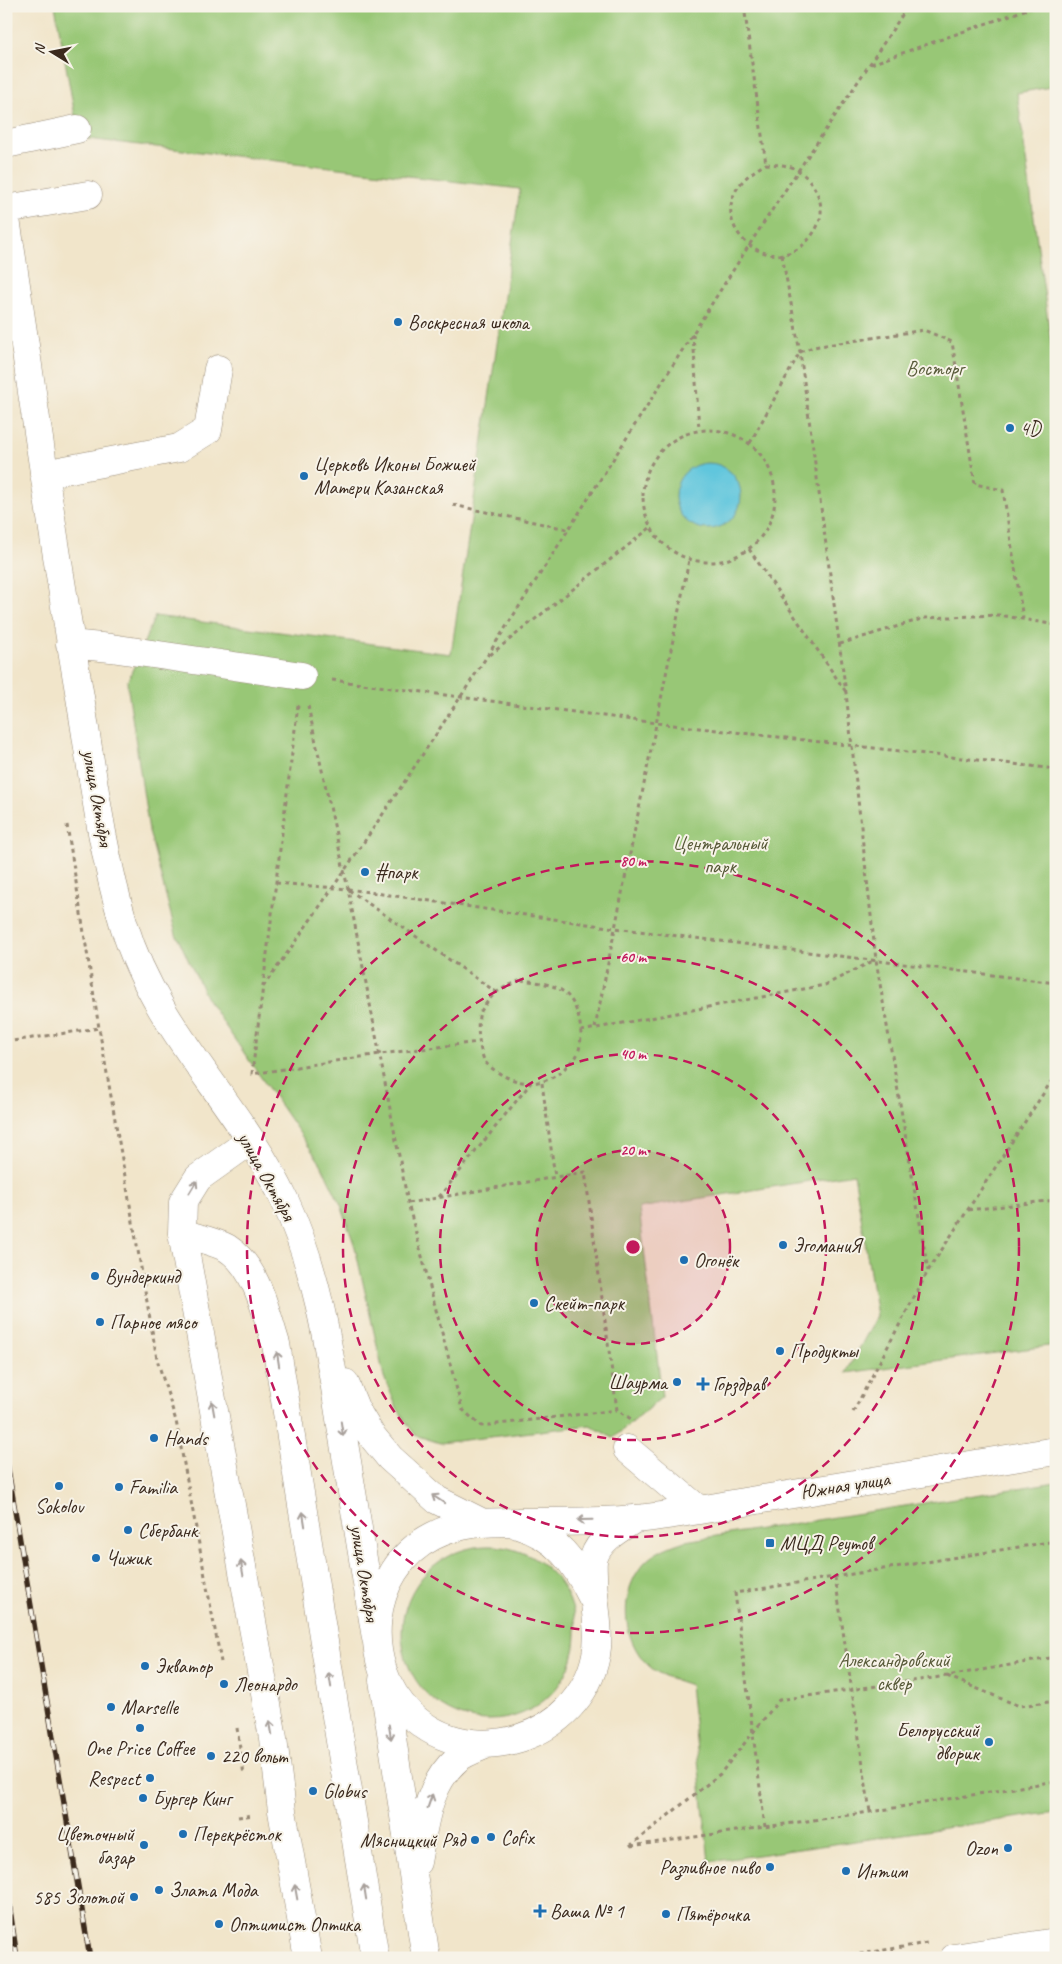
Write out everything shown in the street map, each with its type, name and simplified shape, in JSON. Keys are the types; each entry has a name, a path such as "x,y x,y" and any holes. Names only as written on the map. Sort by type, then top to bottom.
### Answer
{"street":[{"path":"6,144 77,129"},
{"path":"6,209 88,195"},
{"name":"улица Октября","path":"6,219 70,644 103,833 124,925 141,971 157,1004 250,1142 285,1200 310,1268 326,1329 376,1638"},
{"path":"44,474 179,448 208,430 218,369"},
{"path":"70,644 111,648 302,676"},
{"path":"250,1142 198,1178 183,1202 182,1233 273,1738 282,1811 308,1958"},
{"path":"182,1233 227,1248 245,1266 258,1286 276,1344 376,1958"},
{"name":"улица Октября","path":"326,1329 356,1410 371,1435 390,1458 436,1500 481,1522"},
{"path":"627,1449 698,1509"},
{"name":"Южная улица","path":"633,1520 1056,1451"},
{"path":"380,1666 394,1694 412,1716 435,1732 456,1740 485,1745 517,1741 545,1728 567,1711 586,1685 596,1656 598,1629 593,1600 593,1558 607,1537 633,1520"},
{"path":"426,1958 376,1638 378,1609 388,1580 408,1554 438,1533 455,1526 481,1522 633,1520"},
{"path":"508,1522 538,1531 556,1544 579,1570 593,1600"},
{"path":"413,1883 429,1804 439,1779 458,1758 485,1745"},
{"path":"954,1958 1056,1942"}],"path":[{"path":"744,6 766,164"},
{"path":"263,987 334,888 487,657 749,246 908,6"},
{"path":"871,64 1036,6"},
{"path":"766,164 786,165 799,171 815,187 821,203 820,221 812,237 798,249 782,255 764,254 749,246 736,233 730,216 732,198 739,183 753,171 766,164"},
{"path":"782,255 800,352 840,644 876,960 928,1271"},
{"path":"750,444 800,352 813,347 924,330 952,342 975,484 1002,490 1023,619"},
{"path":"693,334 699,430"},
{"path":"699,430 726,432 750,444 769,467 776,497 769,526 749,549 731,560 710,563 689,560 666,548 650,528 642,497 649,466 669,442 699,430"},
{"path":"452,505 567,530"},
{"path":"487,657 650,528"},
{"path":"749,549 846,692"},
{"path":"595,1028 689,560"},
{"path":"840,644 926,618 998,615 1056,625"},
{"path":"302,676 656,723 1056,769"},
{"path":"302,676 343,873 348,889 408,1203 462,1408 481,1426 617,1410 640,1424"},
{"path":"302,676 252,1074 380,1054 478,1042"},
{"path":"67,822 99,1028 157,1359 176,1421 221,1662"},
{"path":"276,883 348,889 615,928 1056,983"},
{"path":"348,889 496,992"},
{"path":"581,1030 825,985 876,960"},
{"path":"521,980 548,984 565,993 577,1011 581,1030 576,1056 560,1073 542,1083 530,1084 506,1078 485,1063 478,1042 480,1013 496,992 521,980"},
{"path":"6,1042 99,1028"},
{"path":"853,1412 928,1271 1056,1074"},
{"path":"542,1083 554,1177"},
{"path":"439,1197 530,1084"},
{"path":"408,1203 585,1172 617,1410"},
{"path":"967,1210 1056,1200"},
{"path":"765,1827 735,1593 1056,1541"},
{"path":"835,1577 870,1812"},
{"path":"1056,1657 947,1676 779,1700 720,1774 630,1846 870,1812 1056,1781"},
{"path":"947,1676 1019,1706 1056,1701"}],"green space":[{"name":"Центральный парк","path":"55,6 1056,6 1056,86 1017,93 1056,380 1056,1345 846,1373 877,1316 854,1174 639,1208 662,1397 613,1438 590,1425 440,1443 415,1435 397,1408 384,1377 355,1247 341,1205 321,1164 208,1001 176,934 149,831 127,683 155,616 451,654 520,189 79,138"},
{"name":"Александровский сквер","path":"1056,1482 1056,1812 709,1862 690,1685 664,1676 649,1666 633,1643 628,1629 626,1615 630,1587 636,1574 645,1562 659,1552 685,1541"},
{"path":"489,1546 506,1548 522,1553 544,1566 556,1578 572,1608 576,1633 574,1650 569,1666 556,1688 544,1700 514,1716 489,1720 472,1718 456,1713 434,1700 422,1688 406,1658 402,1633 404,1616 409,1600 422,1578 434,1566 464,1550"}],"water":[{"path":"708,463 721,466 731,473 738,483 741,496 738,509 731,519 721,526 708,529 695,526 685,519 678,509 675,496 678,483 685,473 695,466"}],"railway":[{"path":"6,1457 90,1958"},
{"path":"6,1882 17,1958"}],"place":[{"name":"Воскресная школа","path":"398,322"},
{"name":"4D","path":"1010,428"},
{"name":"Церковь Иконы Божией Матери Казанская","path":"304,476"},
{"name":"#парк","path":"365,872"},
{"name":"ЭгоманиЯ","path":"783,1245"},
{"name":"Огонёк","path":"684,1260"},
{"name":"Вундеркинд","path":"95,1276"},
{"name":"Скейт-парк","path":"534,1303"},
{"name":"Парное мясо","path":"100,1322"},
{"name":"Продукты","path":"780,1351"},
{"name":"Шаурма","path":"677,1382"},
{"name":"Горздрав","path":"703,1384"},
{"name":"Hands","path":"154,1438"},
{"name":"Sokolov","path":"59,1486"},
{"name":"Familia","path":"119,1487"},
{"name":"Сбербанк","path":"128,1530"},
{"name":"МЦД Реутов","path":"770,1543"},
{"name":"Чижик","path":"96,1558"},
{"name":"Экватор","path":"145,1666"},
{"name":"Леонардо","path":"224,1684"},
{"name":"Marselle","path":"111,1707"},
{"name":"One Price Coffee","path":"140,1728"},
{"name":"Белорусский дворик","path":"989,1742"},
{"name":"220 вольт","path":"211,1756"},
{"name":"Respect","path":"150,1778"},
{"name":"Globus","path":"313,1791"},
{"name":"Бургер Кинг","path":"143,1798"},
{"name":"Перекрёсток","path":"183,1834"},
{"name":"Cofix","path":"491,1837"},
{"name":"Мясницкий Ряд","path":"475,1840"},
{"name":"Цветочный базар","path":"144,1845"},
{"name":"Ozon","path":"1008,1848"},
{"name":"Разливное пиво","path":"770,1867"},
{"name":"Интим","path":"846,1871"},
{"name":"Злата Мода","path":"159,1890"},
{"name":"585 Золотой","path":"134,1897"},
{"name":"Ваша № 1","path":"540,1911"},
{"name":"Пятёрочка","path":"666,1914"},
{"name":"Оптимист Оптика","path":"219,1924"}],"park label":[{"name":"Восторг","path":"935,368"}]}
